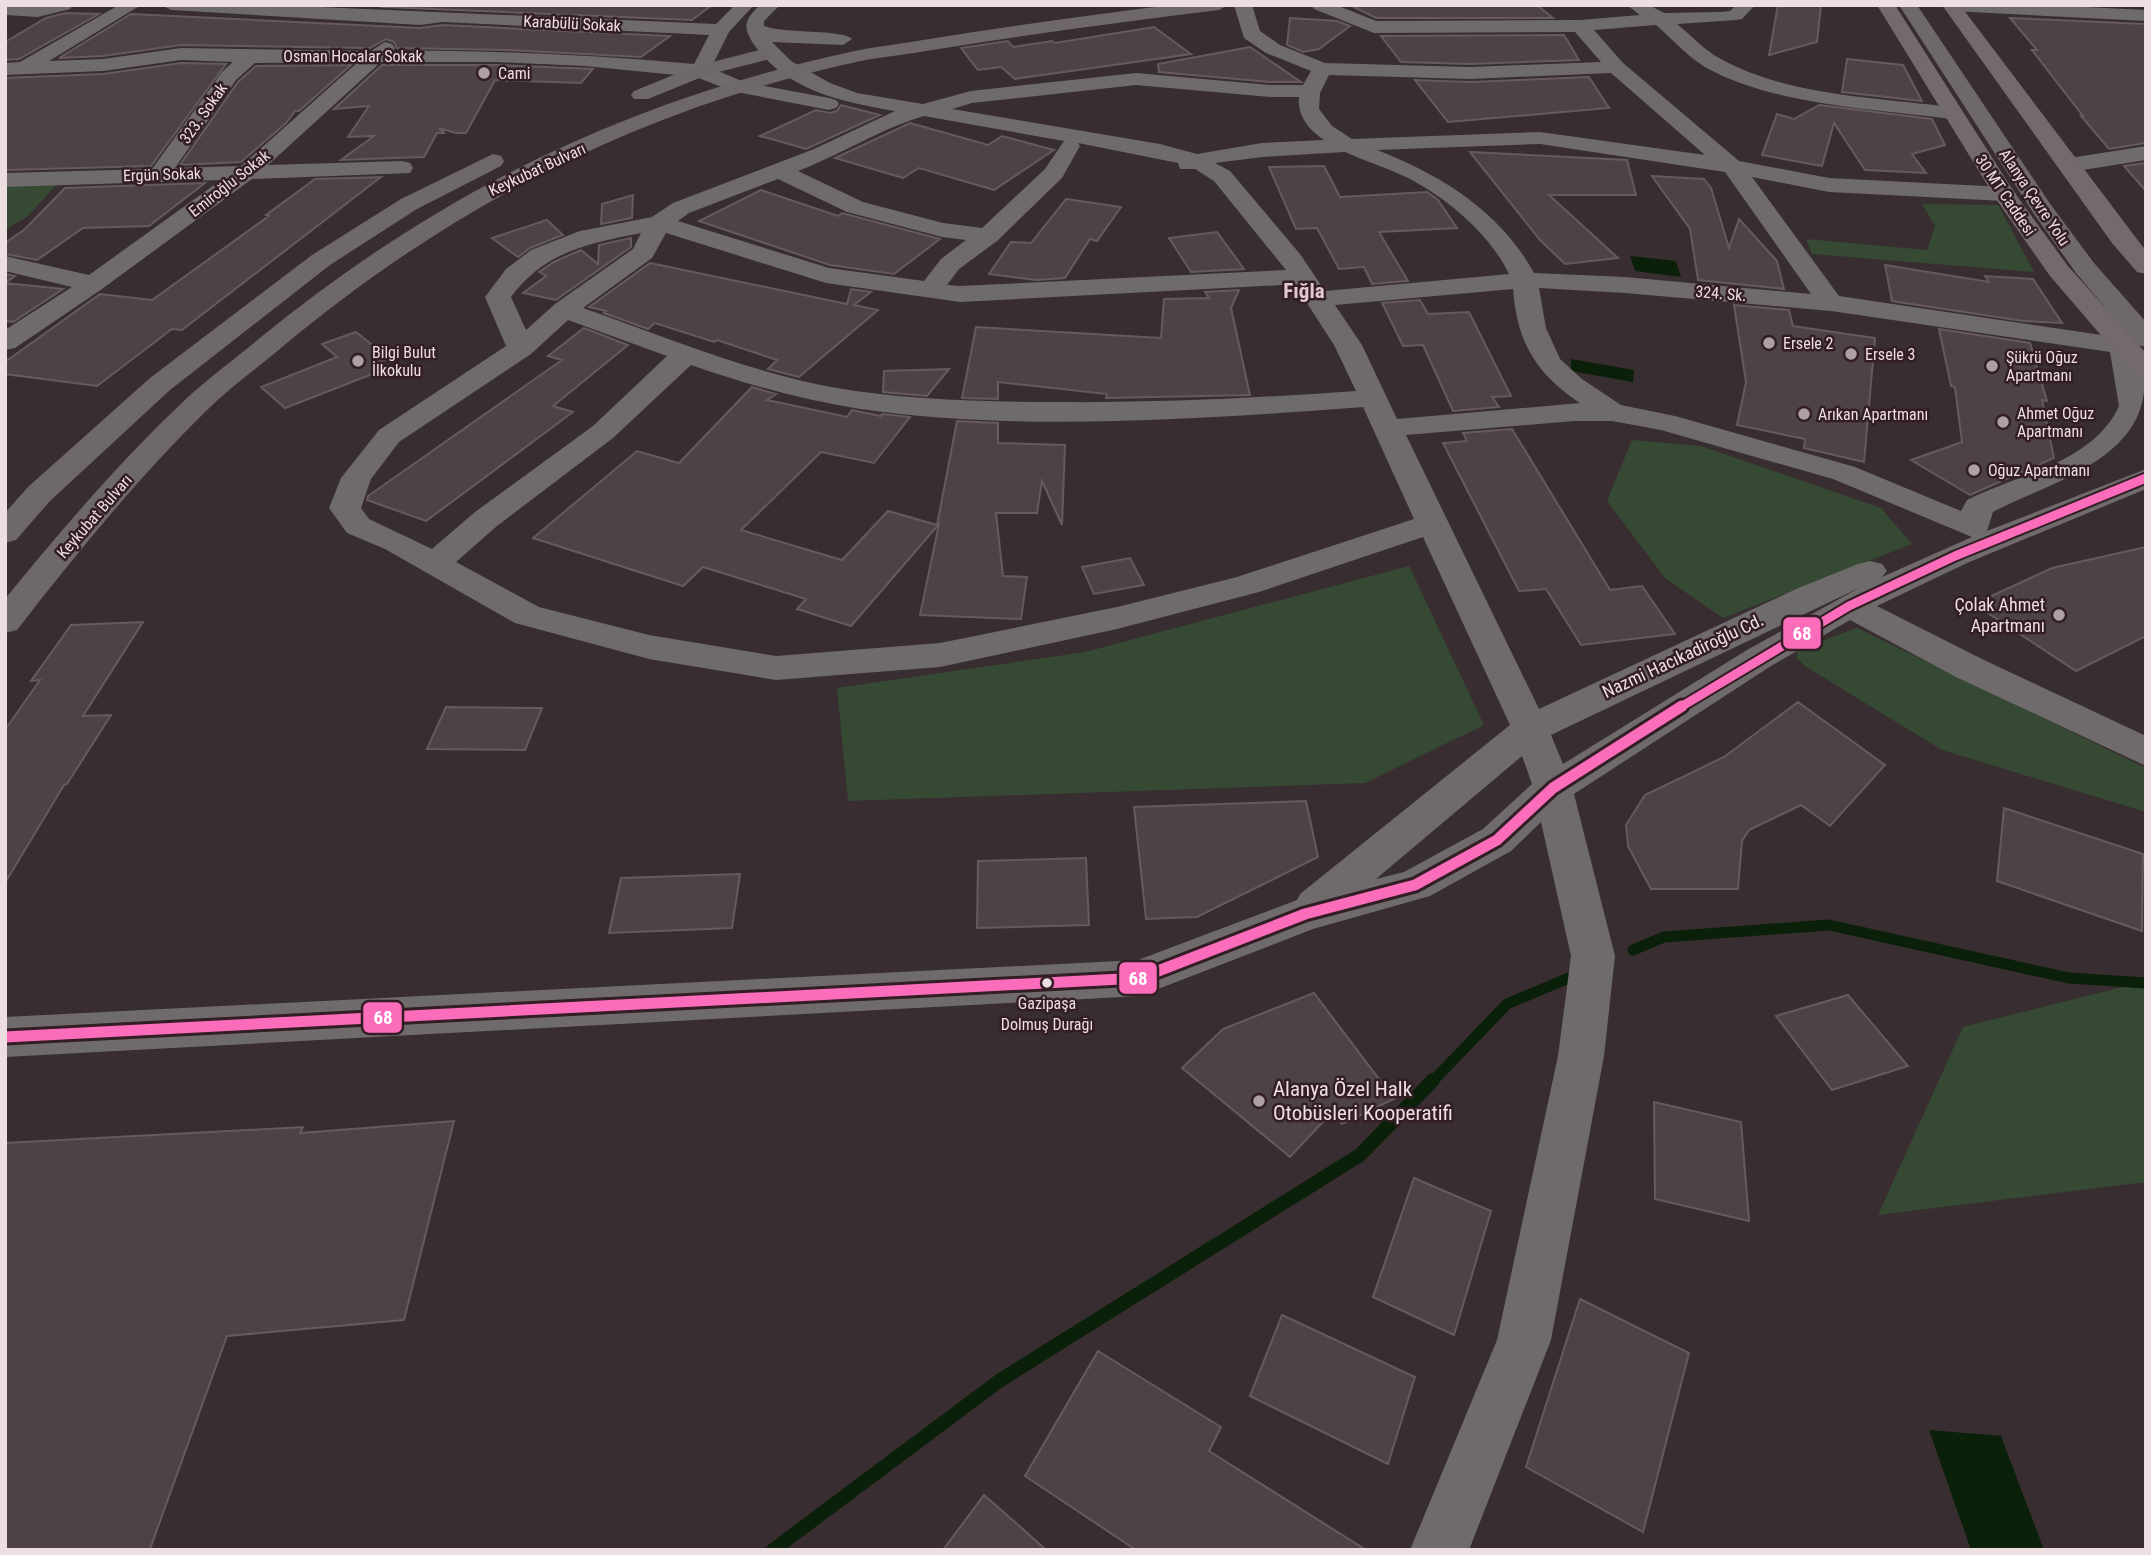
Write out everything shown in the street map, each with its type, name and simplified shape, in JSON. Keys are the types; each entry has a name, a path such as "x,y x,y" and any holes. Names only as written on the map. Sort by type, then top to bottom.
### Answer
{"highway":[{"name":"Keykubat Bulvarı","path":"5,533 38,494 160,384 321,260 409,204 517,149 701,71 769,53 843,39 1079,5"},
{"name":"Keykubat Bulvarı","path":"5,622 106,500 198,403 298,320 374,264 476,198 530,170 636,123 694,102 739,87 859,56 995,33 1219,5"},
{"name":"Alanya Çevre Yolu","path":"1908,5 2134,343"},
{"name":"Alanya Çevre Yolu","path":"1933,5 2071,207"},
{"name":"Alanya Çevre Yolu","path":"2095,239 2137,288"}],"main road":[{"name":"30 MT Caddesi","path":"1886,5 2004,194 2059,271 2134,343 2146,370"},
{"path":"1951,5 2121,238 2146,267"}],"street":[{"path":"5,10 38,12 64,5"},
{"path":"5,86 15,68 132,5"},
{"name":"Karabülü Sokak","path":"171,5 420,19 721,30"},
{"name":"Emiroğlu Sokak","path":"5,342 93,284 250,170 377,55 439,5"},
{"path":"701,71 721,30 746,5"},
{"path":"771,5 755,20 754,29 769,53 814,85 853,98 1160,151 1186,164 1222,176 1291,259 1348,345 1530,729 1553,788 1593,956 1581,1056 1524,1340 1438,1550"},
{"path":"1243,5 1251,34 1273,50 1322,69 1470,73 1616,67"},
{"path":"1320,5 1374,27 1580,26 1660,19 1720,18 1736,15 1746,5"},
{"path":"1636,5 1660,19 1709,61 1745,79 1822,96 1951,113"},
{"path":"1951,5 2146,16"},
{"path":"1580,26 1616,67 1734,168 1832,303"},
{"path":"754,29 775,37 843,39"},
{"name":"Osman Hocalar Sokak","path":"15,68 103,65 181,54 585,60 701,71 739,87 798,97"},
{"name":"323. Sokak","path":"160,174 229,76 250,57"},
{"path":"1322,69 1310,91 1309,111 1314,120 1322,129 1350,146 1414,173 1464,207 1508,253 1524,280 1529,314 1538,345 1554,370 1612,412"},
{"path":"521,348 498,298 515,274 540,255 589,236 659,223 681,208 779,172 895,118 971,97 1136,79 1270,91 1310,91"},
{"path":"694,102 798,97 895,118 1186,164 1262,150 1464,139 1562,140 1683,157 1792,179 1869,189 2004,194"},
{"path":"1659,127 1683,125"},
{"path":"1562,140 1636,129"},
{"path":"930,290 950,264 988,236 1054,173 1069,146"},
{"path":"2070,165 2146,153"},
{"path":"1186,164 1188,174 1282,277 1317,299"},
{"name":"Ergün Sokak","path":"5,180 402,167"},
{"path":"779,172 855,207 942,230 988,236"},
{"path":"659,223 826,275 960,294 1282,277"},
{"path":"659,223 643,253 564,310 521,348 389,436 356,478 345,508 358,526 396,542 527,615 649,647 776,668 940,655 1117,618 1247,585 1433,523"},
{"path":"5,263 93,284"},
{"name":"324. Sk.","path":"1317,299 1461,288 1524,280 1832,303 2134,343"},
{"path":"564,310 686,354 800,388 901,407 1112,411 1240,408 1374,398"},
{"path":"1389,428 1574,412 1612,412 1665,422 1844,473 1964,542 1978,507 2001,493 2075,464 2111,442 2123,427 2134,404 2134,343"},
{"path":"434,564 486,519 603,432 686,354"},
{"name":"Nazmi Hacıkadiroğlu Cd.","path":"5,1037 1140,978 1305,914 1415,885 1497,840 1553,788 1759,657 1964,542 2146,461"},
{"name":"Nazmi Hacıkadiroğlu Cd.","path":"1305,914 1530,729 1808,597 2146,478"},
{"name":"Nazmi Hacıkadiroğlu Cd.","path":"1964,542 2015,549 2146,502"},
{"path":"1849,606 1969,668 2146,752"}],"shaded area":[{"path":"58,183 28,216 5,230 5,186"},
{"path":"1922,204 1998,205 2034,272 1812,254 1806,239 1927,250 1935,226"},
{"path":"1630,256 1676,261 1681,277 1635,271"},
{"path":"1571,359 1634,370 1633,382 1571,371"},
{"path":"1632,440 1701,446 1881,508 1912,544 1723,618 1665,578 1607,501"},
{"path":"1409,566 1484,725 1365,783 848,801 837,688 1085,652"},
{"path":"1857,628 2146,768 2146,812 1942,750 1797,659 1797,650"},
{"path":"2146,981 2146,1182 1878,1215 1963,1027"},
{"path":"1929,1430 2001,1436 2044,1550 1971,1550"}],"building":[{"path":"712,5 692,20 383,7"},
{"path":"1350,5 1537,5 1553,18 1376,18"},
{"path":"1778,5 1821,5 1817,42 1769,55"},
{"path":"66,13 99,14 19,59 5,60 5,42 46,18"},
{"path":"131,14 420,28 443,25 670,36 641,57 397,48 394,42 386,39 370,48 181,45 103,56 59,58"},
{"path":"1290,18 1337,21 1350,26 1319,49 1303,52 1287,45"},
{"path":"2010,18 2146,24 2146,143 2109,149 2081,116 2032,50 2037,50"},
{"path":"1154,27 1191,54 1015,79 1001,67 978,70 961,48 1008,41 1013,47 1052,41 1055,43"},
{"path":"1564,35 1579,60 1470,64 1401,62 1381,36"},
{"path":"1250,47 1301,82 1270,82 1159,72 1158,64"},
{"path":"1847,59 1903,65 1922,101 1842,92"},
{"path":"181,63 226,64 151,166 5,170 5,78 103,74"},
{"path":"351,65 299,111 295,111 286,123 241,162 180,165 238,82 256,66"},
{"path":"382,65 496,65 593,69 581,83 495,80 466,133 439,128 444,133 437,133 424,157 341,160 374,136 348,137 369,106 334,109"},
{"path":"1589,77 1609,108 1448,122 1415,80 1470,82"},
{"path":"841,105 880,115 806,149 760,136 816,110 830,113 837,111"},
{"path":"1819,105 1932,119 1945,145 1912,154 1926,173 1865,170 1834,123 1822,166 1762,155 1777,114 1794,119"},
{"path":"910,123 988,145 1002,136 1054,150 994,190 919,168 903,178 835,158"},
{"path":"1470,152 1627,160 1636,195 1549,195 1618,258 1565,264 1540,240"},
{"path":"2146,163 2146,191 2124,166"},
{"path":"1324,166 1340,197 1427,192 1438,200 1457,228 1379,232 1408,281 1372,284 1364,267 1339,269 1317,228 1296,229 1269,167"},
{"path":"1652,176 1704,179 1711,188 1729,248 1739,219 1777,261 1784,289 1698,280 1690,229"},
{"path":"381,177 182,330 172,329 97,386 5,374 5,362 100,294 152,300 269,216 266,215 315,179"},
{"path":"205,183 149,226 83,228 37,260 5,254 5,243 25,229 65,188"},
{"path":"761,190 838,216 842,213 940,239 894,274 830,265 699,221"},
{"path":"633,195 632,218 601,224 602,204"},
{"path":"1066,199 1121,207 1097,241 1090,239 1065,278 1036,280 989,274 1011,242 1031,243"},
{"path":"547,220 563,235 530,248 518,257 492,238"},
{"path":"1217,232 1244,269 1191,272 1169,238"},
{"path":"631,238 631,247 556,300 523,293 546,276 539,272 554,262 581,250 598,264 599,245"},
{"path":"650,263 847,304 851,289 871,292 854,305 878,310 799,377 768,369 777,360 717,340 714,342 655,323 648,329 604,313 606,311 589,307"},
{"path":"1885,265 1989,282 1985,276 2033,279 2062,323 2023,321 1892,301"},
{"path":"5,274 15,276 5,283"},
{"path":"5,283 63,289 13,322 5,321"},
{"path":"1239,290 1231,308 1250,395 1106,398 1107,394 998,382 998,399 962,398 976,327 1161,338 1164,299 1209,298 1205,292"},
{"path":"1420,300 1428,314 1469,312 1511,396 1492,397 1499,407 1453,411 1423,345 1403,346 1382,303"},
{"path":"1734,305 1789,310 1793,326 1875,338 1864,462 1804,448 1805,439 1737,425 1746,382"},
{"path":"584,328 628,345 553,406 573,412 426,521 367,500 368,496 562,360 548,356"},
{"path":"1939,329 2030,343 2047,401 2042,400 2054,458 1970,495 1911,460 1962,442 1955,387 1951,386"},
{"path":"356,332 389,358 375,364 383,370 285,408 261,387 337,357 322,344"},
{"path":"949,369 927,396 883,392 884,371"},
{"path":"752,387 776,394 767,400 847,417 852,410 881,416 910,417 874,463 821,452 741,530 842,560 888,511 937,525 957,421 998,423 998,443 1065,445 1062,525 1042,481 1037,513 996,513 1003,576 1027,577 1021,619 920,615 939,524 851,626 797,609 806,599 703,567 683,586 533,538 637,451 679,463"},
{"path":"1512,429 1610,590 1642,586 1675,634 1581,645 1546,589 1519,591 1443,443 1467,441 1463,433"},
{"name":"Çolak Ahmet Apartmanı","path":"2146,547 2146,636 2076,671 1974,604 2052,568"},
{"path":"1130,558 1144,585 1094,594 1082,567"},
{"path":"143,622 83,716 111,715 64,785 5,883 5,730 40,680 31,681 71,625"},
{"path":"1798,702 1885,765 1830,826 1801,805 1749,830 1742,841 1738,889 1651,889 1628,846 1626,825 1645,795 1724,757"},
{"path":"446,707 542,708 525,750 427,749"},
{"path":"1306,801 1318,857 1197,917 1146,919 1134,807"},
{"path":"2004,808 2143,854 2142,931 1997,881"},
{"path":"1086,858 1089,925 977,928 978,861"},
{"path":"740,874 732,928 609,933 621,878"},
{"path":"1314,993 1394,1099 1342,1124 1334,1110 1290,1157 1182,1068 1223,1029"},
{"path":"1848,995 1908,1066 1832,1090 1776,1016"},
{"path":"1654,1102 1741,1122 1749,1221 1655,1199"},
{"path":"454,1121 404,1320 227,1336 150,1549 5,1550 5,1143 303,1127 300,1133"},
{"path":"1414,1178 1491,1211 1454,1335 1373,1297"},
{"path":"1580,1299 1689,1353 1643,1532 1526,1467"},
{"path":"1282,1315 1415,1377 1388,1464 1250,1396"},
{"path":"1098,1351 1221,1427 1209,1451 1366,1550 1136,1550 1025,1476"},
{"path":"984,1495 1016,1523 1046,1550 943,1550"}],"waterway":[{"path":"1633,950 1664,937 1829,925 2069,978 2146,983"},
{"path":"1432,1082 1507,1004 1576,975"},
{"path":"773,1550 999,1381 1360,1155 1433,1080"}],"transit line":[{"name":"68","path":"5,1037 1140,978 1305,914 1415,885 1497,840 1553,788 1759,658 1849,606 1955,556 2146,478"}],"place":[{"name":"Cami","path":"484,73"},
{"name":"Ersele 2","path":"1769,343"},
{"name":"Ersele 3","path":"1851,354"},
{"name":"Bilgi Bulut İlkokulu","path":"358,361"},
{"name":"Şükrü Oğuz Apartmanı","path":"1992,366"},
{"name":"Arıkan Apartmanı","path":"1804,414"},
{"name":"Ahmet Oğuz Apartmanı","path":"2003,422"},
{"name":"Oğuz Apartmanı","path":"1974,470"},
{"name":"Çolak Ahmet Apartmanı","path":"2059,615"},
{"name":"Gazipaşa Dolmuş Durağı","path":"1047,983"},
{"name":"Alanya Özel Halk Otobüsleri Kooperatifi","path":"1259,1101"}],"district":[{"name":"Fığla","path":"1304,291"}]}
